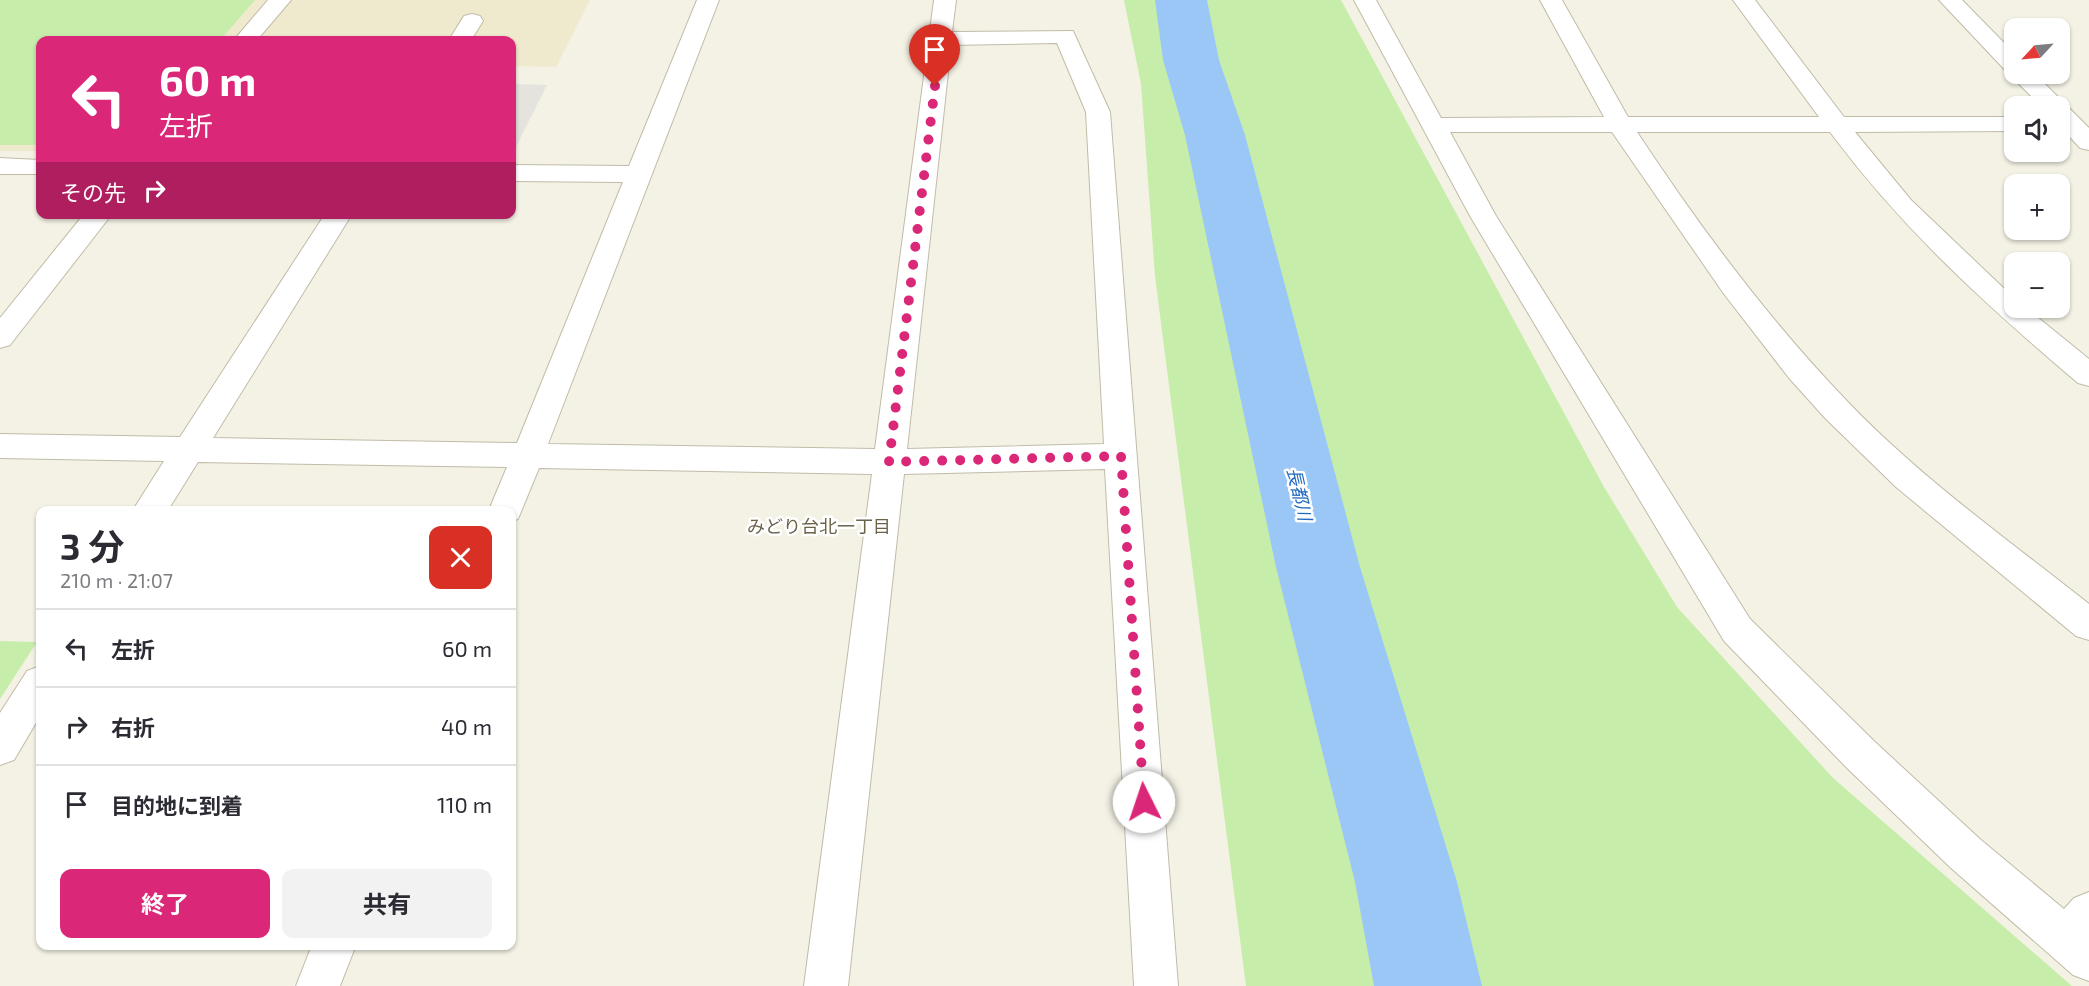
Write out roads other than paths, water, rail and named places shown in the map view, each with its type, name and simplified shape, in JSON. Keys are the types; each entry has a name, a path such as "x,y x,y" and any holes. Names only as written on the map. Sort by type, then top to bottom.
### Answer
{"street":[{"path":"248,36 280,0"},
{"path":"508,506 708,0"},
{"path":"826,986 945,0"},
{"path":"1365,0 1489,226 1737,630 1861,755 1966,854 2081,937"},
{"path":"1551,0 1620,124 1734,286 1800,370 1836,410 1944,510 2089,625"},
{"path":"1744,0 1872,171 1932,238 2004,305 2089,375"},
{"path":"1950,0 2004,56"},
{"path":"463,36 472,21"},
{"path":"940,39 1065,36 1098,112 1156,986"},
{"path":"2032,84 2044,96"},
{"path":"2070,121 2089,143"},
{"path":"1432,125 2004,124"},
{"path":"0,166 36,167"},
{"path":"516,172 639,174"},
{"path":"0,338 95,219"},
{"path":"153,506 336,219"},
{"path":"0,446 889,462 1121,456"},
{"path":"0,747 36,689"},
{"path":"318,986 332,950"}],"waterway":[{"name":"長都川","path":"1181,0 1191,60 1215,135 1318,567 1406,882 1428,986"}],"district":[{"name":"みどり台北一丁目","path":"819,526"}]}
